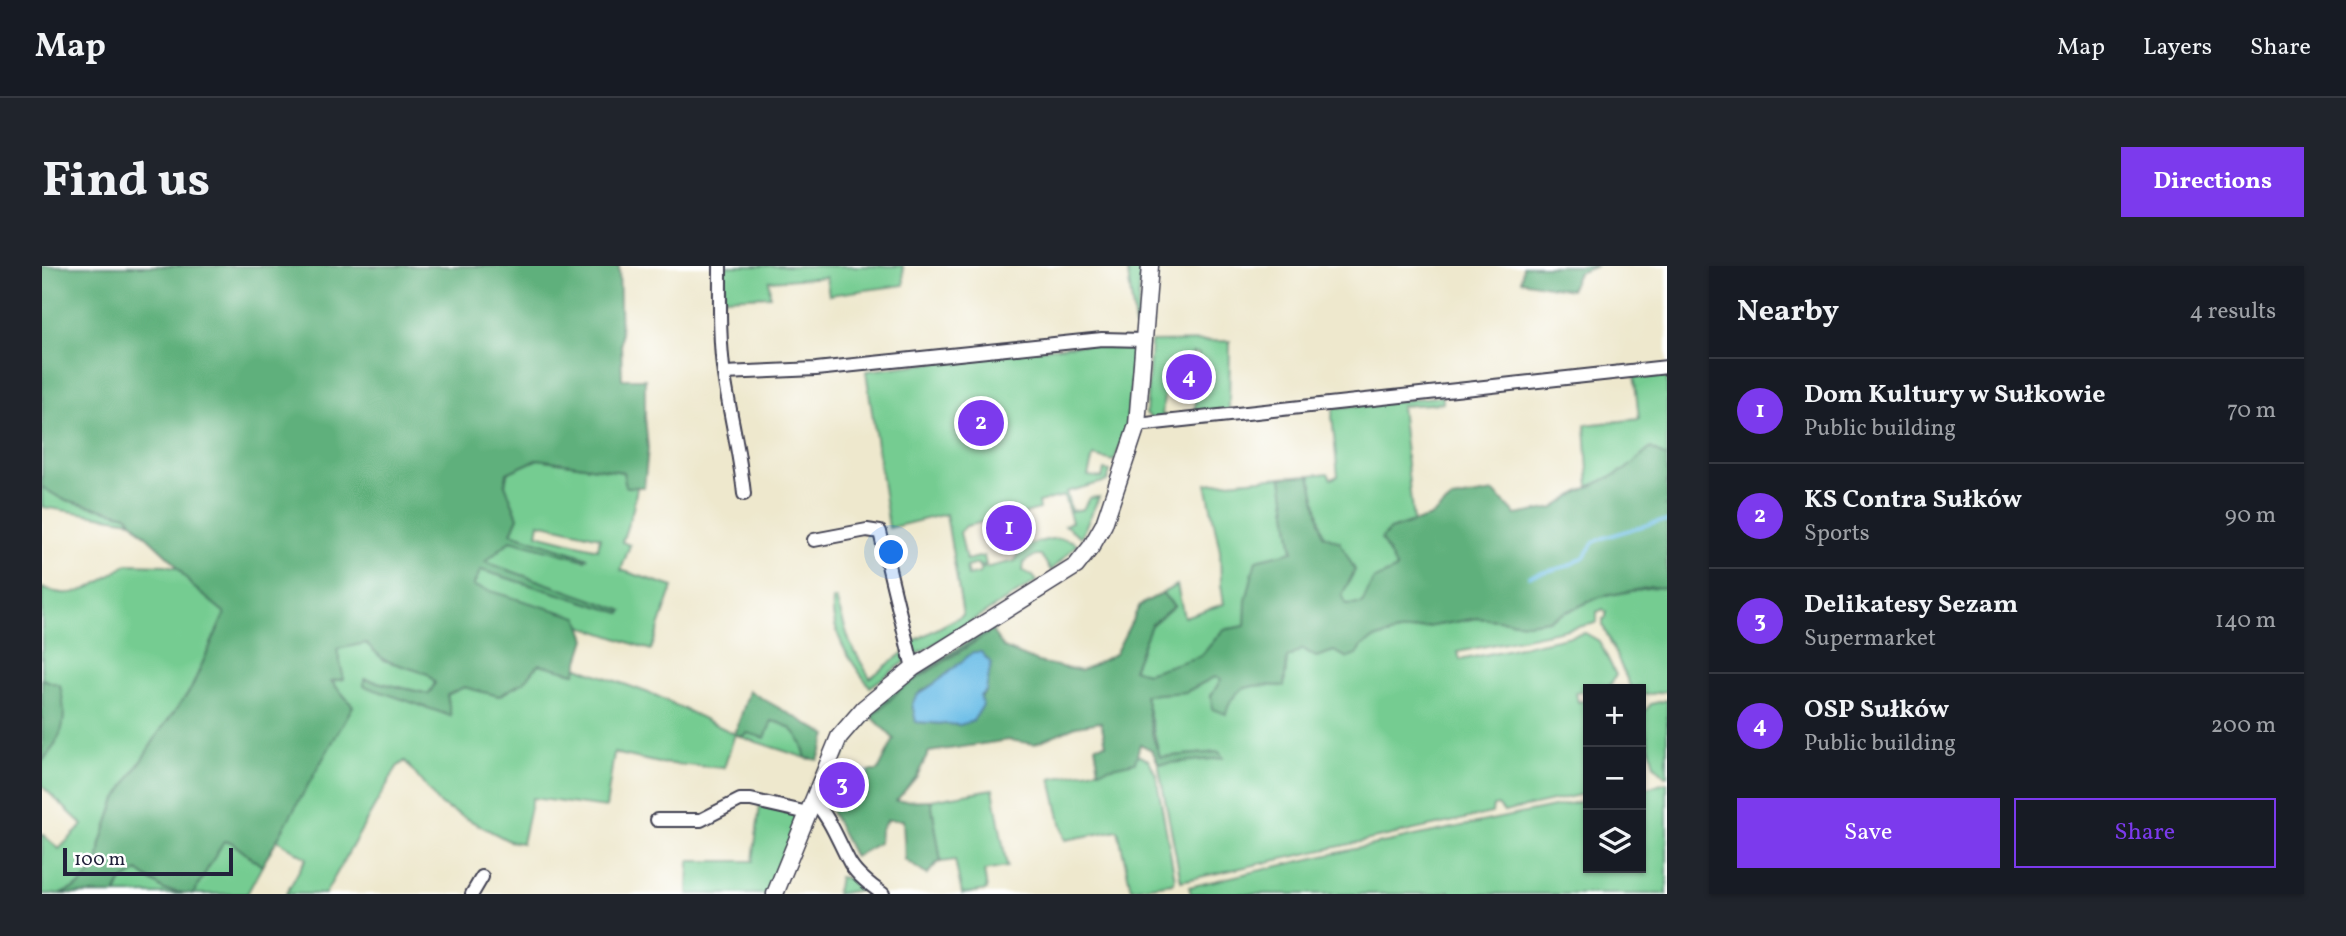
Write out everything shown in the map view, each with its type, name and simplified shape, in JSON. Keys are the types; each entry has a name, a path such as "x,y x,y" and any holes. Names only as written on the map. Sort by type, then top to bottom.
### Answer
{"street":[{"path":"720,266 724,373 744,494"},
{"path":"775,894 839,737 864,708 913,668 1076,566 1091,547 1104,524 1137,425 1150,266"},
{"path":"724,373 816,369 1102,338 1144,340"},
{"path":"1137,425 1667,367"},
{"path":"814,540 867,530 880,532 913,668"},
{"path":"657,820 701,820 740,800 810,807 827,815 851,865 865,882 883,894"},
{"path":"472,894 482,877"}],"shaded area":[{"path":"839,764 869,771 865,796 850,802 826,801"}],"green space":[{"path":"42,266 619,266 622,379 645,379 648,449 644,487 626,487 623,472 538,459 507,473 505,485 518,517 511,533 587,558 585,560 511,540 485,562 622,610 621,613 481,570 473,586 578,617 586,639 575,673 539,664 525,681 499,696 464,687 447,695 451,716 364,686 364,679 429,694 435,683 428,674 384,660 366,643 337,649 344,679 331,681 353,706 262,866 231,842 224,841 193,894 164,890 138,871 121,882 115,894 61,894 79,886 98,866 101,843 115,802 160,731 191,689 225,613 191,585 172,560 127,515 62,499 42,487"},
{"path":"724,266 903,266 904,285 829,295 826,277 769,281 770,296 724,298"},
{"path":"1127,266 1141,266 1136,333"},
{"path":"1523,266 1597,266 1578,273 1570,290 1521,281"},
{"path":"1230,341 1229,411 1194,415 1203,367 1197,366 1199,354 1192,353 1190,365 1186,369 1167,368 1162,415 1180,417 1153,420 1146,413 1151,342"},
{"path":"1123,342 1135,348 1126,430 1114,461 1093,456 1088,476 1102,478 1104,470 1110,471 1107,481 1066,492 1071,511 1083,509 1089,498 1099,497 1081,537 1065,525 1072,522 1064,496 1038,502 1039,509 1025,513 1025,516 1007,520 1006,517 966,526 960,532 966,560 984,556 986,565 966,567 968,576 980,573 980,569 1015,561 1018,548 1041,541 1063,539 1077,544 1051,571 1041,555 1024,562 1023,571 1037,581 916,655 912,642 963,615 946,514 889,528 866,371 1067,346"},
{"path":"1667,370 1667,458 1651,448 1625,470 1589,487 1585,425 1639,419 1634,373"},
{"path":"1443,396 1443,403 1401,406 1413,522 1390,530 1398,569 1373,580 1362,604 1346,605 1342,594 1355,570 1323,535 1310,475 1328,473 1331,479 1338,476 1332,416 1334,408"},
{"path":"1651,448 1667,458 1667,588 1652,587 1600,597 1548,620 1528,623 1477,618 1394,633 1374,639 1362,646 1357,655 1348,658 1334,651 1316,657 1303,649 1287,658 1284,686 1256,686 1241,690 1230,703 1226,714 1212,709 1211,696 1221,679 1214,677 1186,692 1145,695 1153,737 1160,757 1219,752 1223,758 1161,764 1152,750 1140,744 1135,762 1099,770 1095,746 1106,744 1101,722 1076,726 1034,744 1009,740 929,752 917,776 896,801 931,800 941,862 927,875 905,860 903,820 887,820 880,831 879,843 854,857 826,801 850,802 865,796 869,771 878,771 894,739 872,717 901,689 992,631 1004,648 1038,662 1081,671 1115,654 1140,605 1162,593 1174,606 1151,625 1133,669 1147,673 1201,656 1223,630 1245,626 1246,601 1256,560 1293,551 1282,477 1310,475 1323,535 1340,542 1355,570 1342,595 1346,605 1362,604 1373,580 1397,569 1381,539 1390,530 1430,517 1452,499 1494,492 1516,515 1554,508 1579,492 1625,470","holes":["938,681 986,691 960,725 916,722 916,697"]},
{"path":"538,459 623,472 626,487 637,487 622,542 630,545 621,570 673,587 651,650 581,626 577,617 472,586 481,570 621,613 623,611 485,562 511,540 585,560 586,557 511,533 518,517 505,485 507,473","holes":["539,523 600,537 598,549 537,534"]},
{"path":"1282,477 1293,552 1246,601 1246,626 1223,630 1202,656 1147,673 1133,670 1151,625 1174,606 1162,593 1177,585 1184,617 1224,604 1220,551 1206,484"},
{"path":"42,487 62,499 127,515 132,521 42,507"},
{"path":"128,564 178,568 191,585 225,613 191,689 160,731 115,802 101,843 98,866 79,886 61,894 42,894 42,834 59,849 83,825 42,786 42,762 56,744 60,686 42,679 42,588 55,592 77,592 97,584"},
{"path":"1652,587 1667,588 1667,691 1646,695 1646,684 1629,684 1603,626 1606,612 1603,609 1597,612 1597,622 1592,624 1458,652 1460,660 1585,633 1599,641 1616,675 1611,684 1583,684 1583,692 1576,693 1578,702 1583,701 1583,794 1504,812 1498,805 1493,806 1492,813 1181,881 1158,763 1222,758 1219,752 1160,757 1145,695 1186,692 1214,677 1222,679 1211,696 1228,705 1239,690 1256,685 1284,686 1287,658 1303,649 1316,657 1334,651 1357,655 1362,646 1394,633 1477,618 1528,623 1547,620 1600,597"},
{"path":"833,599 836,599 850,643 870,678 904,652 905,662 870,687 849,657 838,635"},
{"path":"989,629 994,630 930,668 889,699 856,736 843,758 841,756 848,738 862,719 881,701 927,667"},
{"path":"366,643 384,660 428,674 435,683 429,694 365,679 450,716 447,694 464,687 499,696 525,681 539,664 574,673 577,667 657,696 735,734 724,768 659,763 614,753 606,808 532,798 522,843 509,841 439,804 405,761 397,767 325,894 286,894 306,858 276,839 353,706 331,681 343,679 336,649"},
{"path":"42,679 60,685 64,717 60,735 42,762"},
{"path":"749,691 827,735 818,760 806,758 795,733 780,723 772,721 765,738 747,733 741,737 735,734"},
{"path":"1667,700 1667,776 1654,765 1646,732 1646,710 1651,704"},
{"path":"772,721 795,733 806,758 741,737"},
{"path":"1137,755 1149,760 1156,775 1175,879 1172,883 1131,889 1118,830 1065,840 1051,779 1135,762"},
{"path":"1667,783 1667,894 1450,894 1449,891 1436,894 1191,894 1189,887 1583,801 1583,873 1646,873 1646,788"},
{"path":"993,789 1007,867 984,871 987,890 962,894 955,860 941,862 931,800"},
{"path":"760,805 797,813 799,821 766,894 688,894 689,861 753,861"},
{"path":"223,841 231,842 262,866 247,894 193,894"},
{"path":"138,871 164,890 183,894 116,894 121,882"},
{"path":"839,877 852,879 865,889 836,894"}],"water":[{"path":"973,652 981,652 991,663 986,691 980,696 983,705 973,721 960,725 916,722 912,704 916,696"}],"waterway":[{"path":"1529,576 1568,566 1584,557 1593,543 1603,538 1667,521"}],"place":[{"name":"OSP Sułków","path":"1189,377"},
{"name":"KS Contra Sułków","path":"981,423"},
{"name":"Dom Kultury w Sułkowie","path":"1009,528"},
{"name":"Delikatesy Sezam","path":"842,785"}]}
